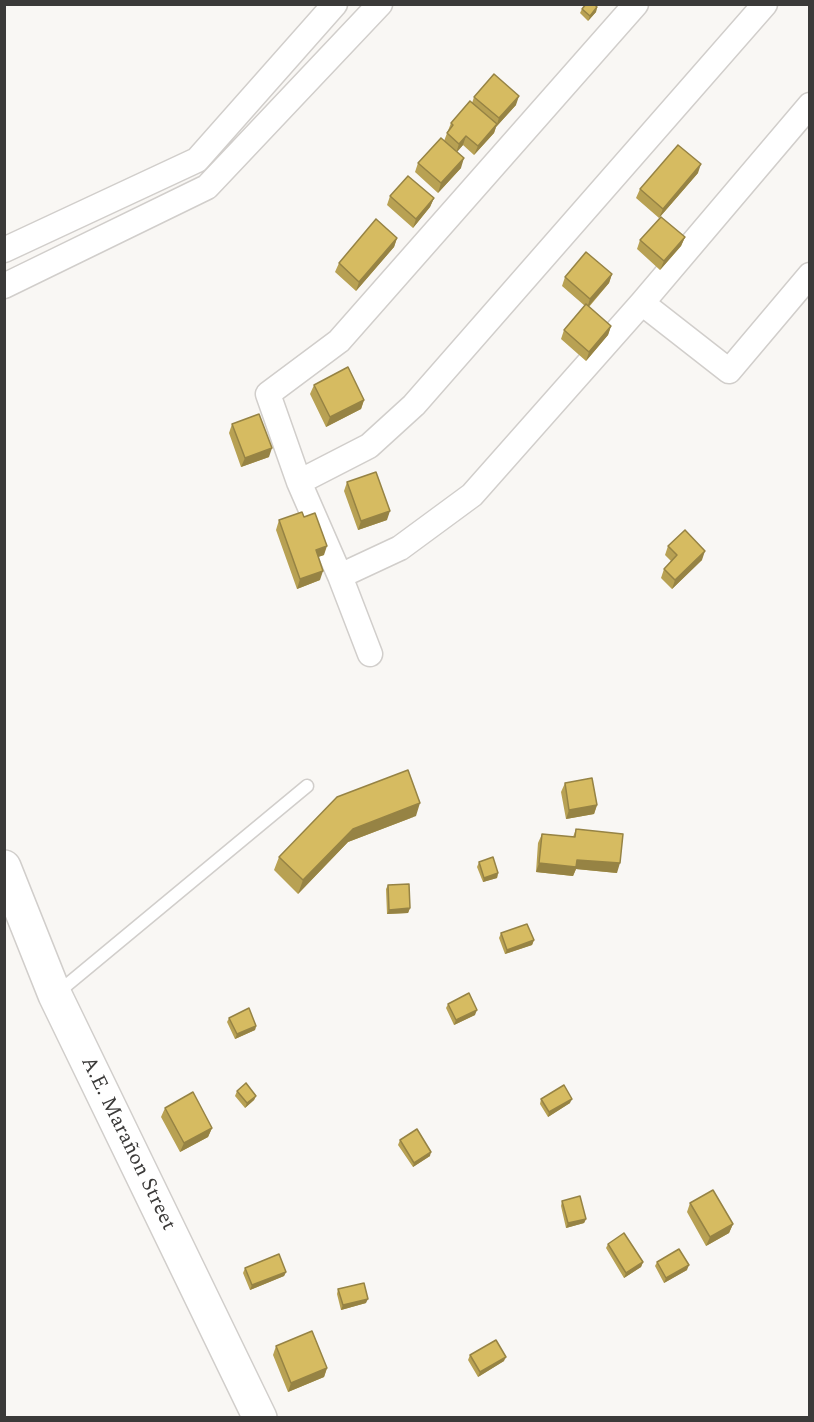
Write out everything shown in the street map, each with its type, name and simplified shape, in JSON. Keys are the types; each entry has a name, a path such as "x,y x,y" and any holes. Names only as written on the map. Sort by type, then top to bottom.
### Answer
{"main road":[{"name":"A.E. Marañon Street","path":"4,867 55,995 260,1418"}],"street":[{"path":"4,250 197,160 335,4"},
{"path":"4,286 207,187 380,4"},
{"path":"370,654 340,576 299,482 268,394 339,341 636,4"},
{"path":"299,482 369,446 414,405 765,4"},
{"path":"340,576 400,548 472,495 642,303 810,105"},
{"path":"642,303 729,371 810,275"}],"lane":[{"path":"55,995 307,786"}],"building":[{"path":"586,4 594,4 597,7 590,16 582,9"},
{"path":"494,74 519,96 499,118 474,97"},
{"path":"470,101 497,124 478,146 466,136 459,144 447,133 453,125 451,123"},
{"path":"441,138 464,158 441,183 418,163"},
{"path":"678,145 701,164 663,209 640,189"},
{"path":"408,176 434,198 416,219 390,196"},
{"path":"661,217 685,237 664,261 640,240"},
{"path":"376,219 397,238 359,282 339,263"},
{"path":"586,252 612,274 590,299 565,277"},
{"path":"586,304 611,326 589,352 564,330"},
{"path":"348,367 364,400 330,417 314,385"},
{"path":"259,414 272,448 245,458 232,424"},
{"path":"376,472 390,511 361,521 347,482"},
{"path":"302,512 304,517 315,513 327,546 316,550 323,571 300,579 279,520"},
{"path":"685,530 705,551 675,580 664,569 677,555 668,546"},
{"path":"408,770 420,803 353,829 303,880 279,857 337,797"},
{"path":"592,778 597,805 569,810 565,783"},
{"path":"576,829 623,834 620,863 577,860 576,867 539,863 542,834 575,837"},
{"path":"493,857 498,873 484,878 479,862"},
{"path":"409,884 410,908 389,910 388,885"},
{"path":"527,924 534,940 507,950 501,933"},
{"path":"469,993 477,1010 456,1020 448,1004"},
{"path":"249,1008 256,1026 237,1034 229,1018"},
{"path":"246,1083 256,1096 247,1103 237,1091"},
{"path":"564,1085 572,1099 549,1112 541,1099"},
{"path":"193,1092 212,1128 184,1143 165,1108"},
{"path":"417,1129 431,1152 414,1163 400,1140"},
{"path":"713,1190 733,1224 710,1237 690,1203"},
{"path":"580,1196 586,1219 568,1223 562,1201"},
{"path":"624,1233 643,1262 626,1273 608,1244"},
{"path":"679,1249 689,1265 666,1278 657,1262"},
{"path":"279,1254 286,1272 252,1285 245,1268"},
{"path":"364,1283 368,1299 343,1305 338,1289"},
{"path":"312,1331 327,1368 291,1383 276,1346"},
{"path":"496,1340 506,1357 480,1372 470,1355"}]}
